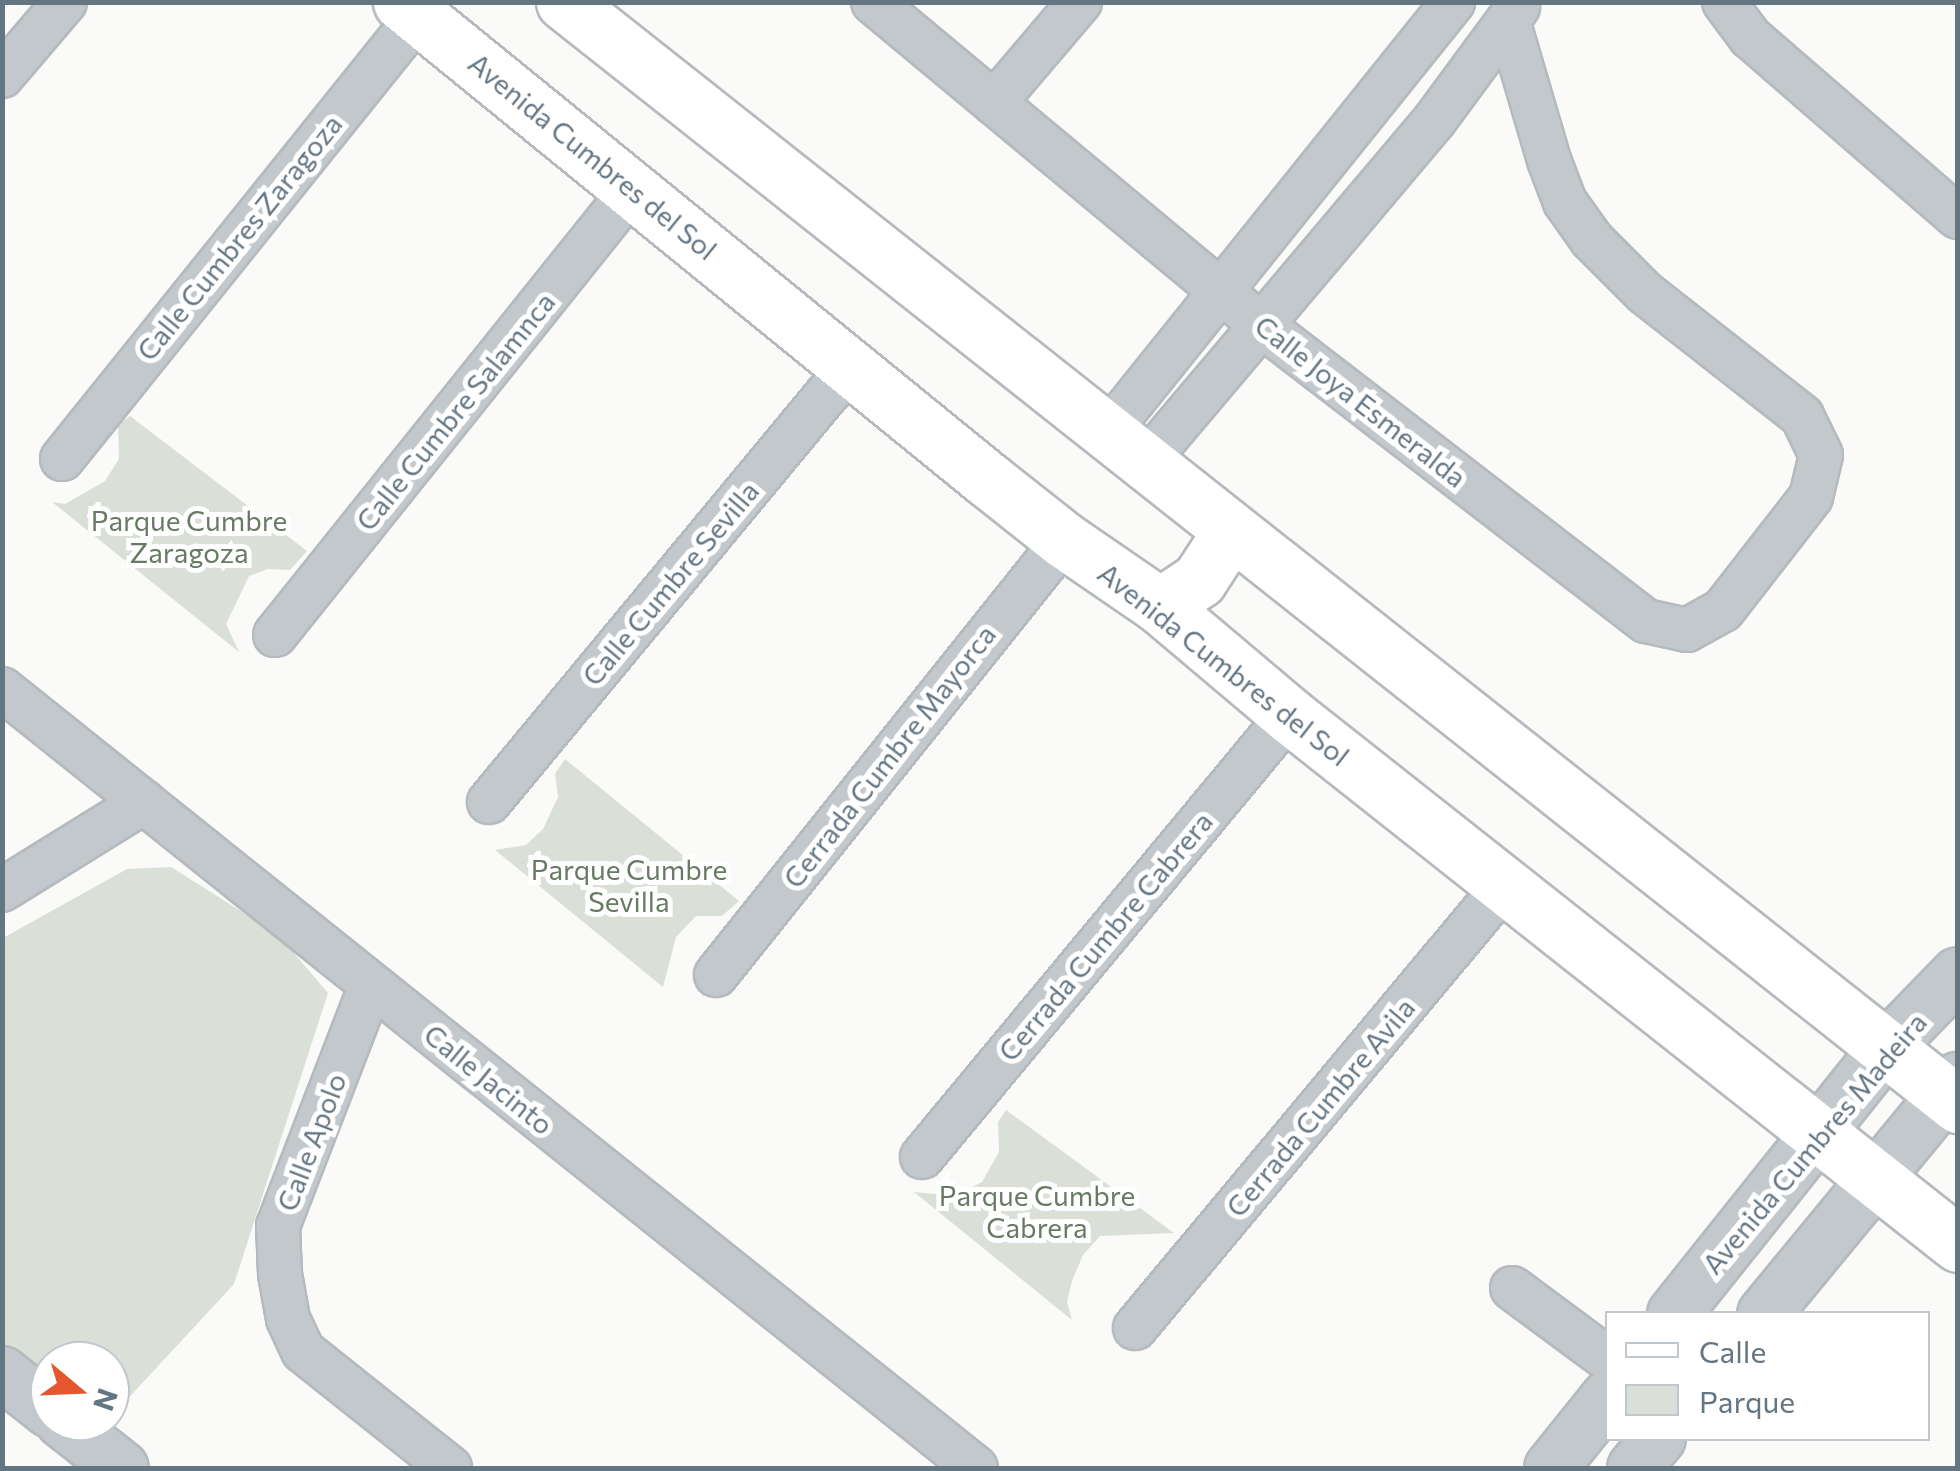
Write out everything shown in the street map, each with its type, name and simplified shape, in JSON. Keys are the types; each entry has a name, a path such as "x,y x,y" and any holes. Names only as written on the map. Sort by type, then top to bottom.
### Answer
{"main road":[{"path":"564,2 1886,1048 1953,1093"},
{"name":"Avenida Cumbres del Sol","path":"410,9 1064,540 1160,606 1289,715 1958,1244"},
{"path":"1160,606 1200,580 1231,530"}],"street":[{"path":"2,76 65,2"},
{"name":"Calle Joya Esmeralda","path":"873,2 1260,324 1646,620 1687,630 1723,610 1811,498 1821,454 1802,416 1646,293 1592,240 1565,202 1549,160 1514,12"},
{"path":"994,103 1080,2"},
{"path":"1126,448 1220,290 1453,2"},
{"path":"1724,2 1750,38 1958,218"},
{"name":"Calle Cumbres Zaragoza","path":"62,459 410,9"},
{"path":"1126,448 1260,324 1434,121 1514,12"},
{"name":"Calle Cumbre Salamnca","path":"275,635 634,188"},
{"name":"Calle Cumbre Sevilla","path":"490,802 828,393 855,368"},
{"name":"Cerrada Cumbre Mayorca","path":"716,975 1064,540"},
{"name":"Calle Jacinto","path":"2,689 976,1468"},
{"name":"Cerrada Cumbre Cabrera","path":"922,1157 1289,715"},
{"path":"2,890 144,802"},
{"name":"Cerrada Cumbre Avila","path":"1135,1328 1504,886"},
{"name":"Avenida Cumbres Madeira","path":"1676,1311 1886,1048 1958,974"},
{"name":"Calle Apolo","path":"371,985 278,1226 280,1274 288,1319 303,1351 450,1468"},
{"path":"1767,1311 1953,1093"},
{"path":"1512,1288 1605,1357"},
{"path":"2,1373 30,1395"},
{"path":"1551,1468 1605,1402"},
{"path":"88,1441 122,1468"},
{"path":"1634,1468 1656,1441"}],"green space":[{"name":"Parque Cumbre Zaragoza","path":"130,416 307,551 290,570 268,569 249,576 226,624 239,652 52,502 65,504 105,481 119,459 118,425"},
{"name":"Parque Cumbre Sevilla","path":"565,759 739,901 722,916 696,916 676,937 663,987 495,850 526,845 543,829 558,797 555,774"},
{"path":"171,867 255,920 293,952 328,993 234,1284 130,1396 130,1341 30,1341 30,1369 3,1345 3,938 127,869"},
{"name":"Parque Cumbre Cabrera","path":"1006,1110 1174,1233 1100,1236 1083,1255 1072,1281 1067,1302 1072,1320 914,1192 954,1196 982,1182 999,1152 998,1122"}]}
